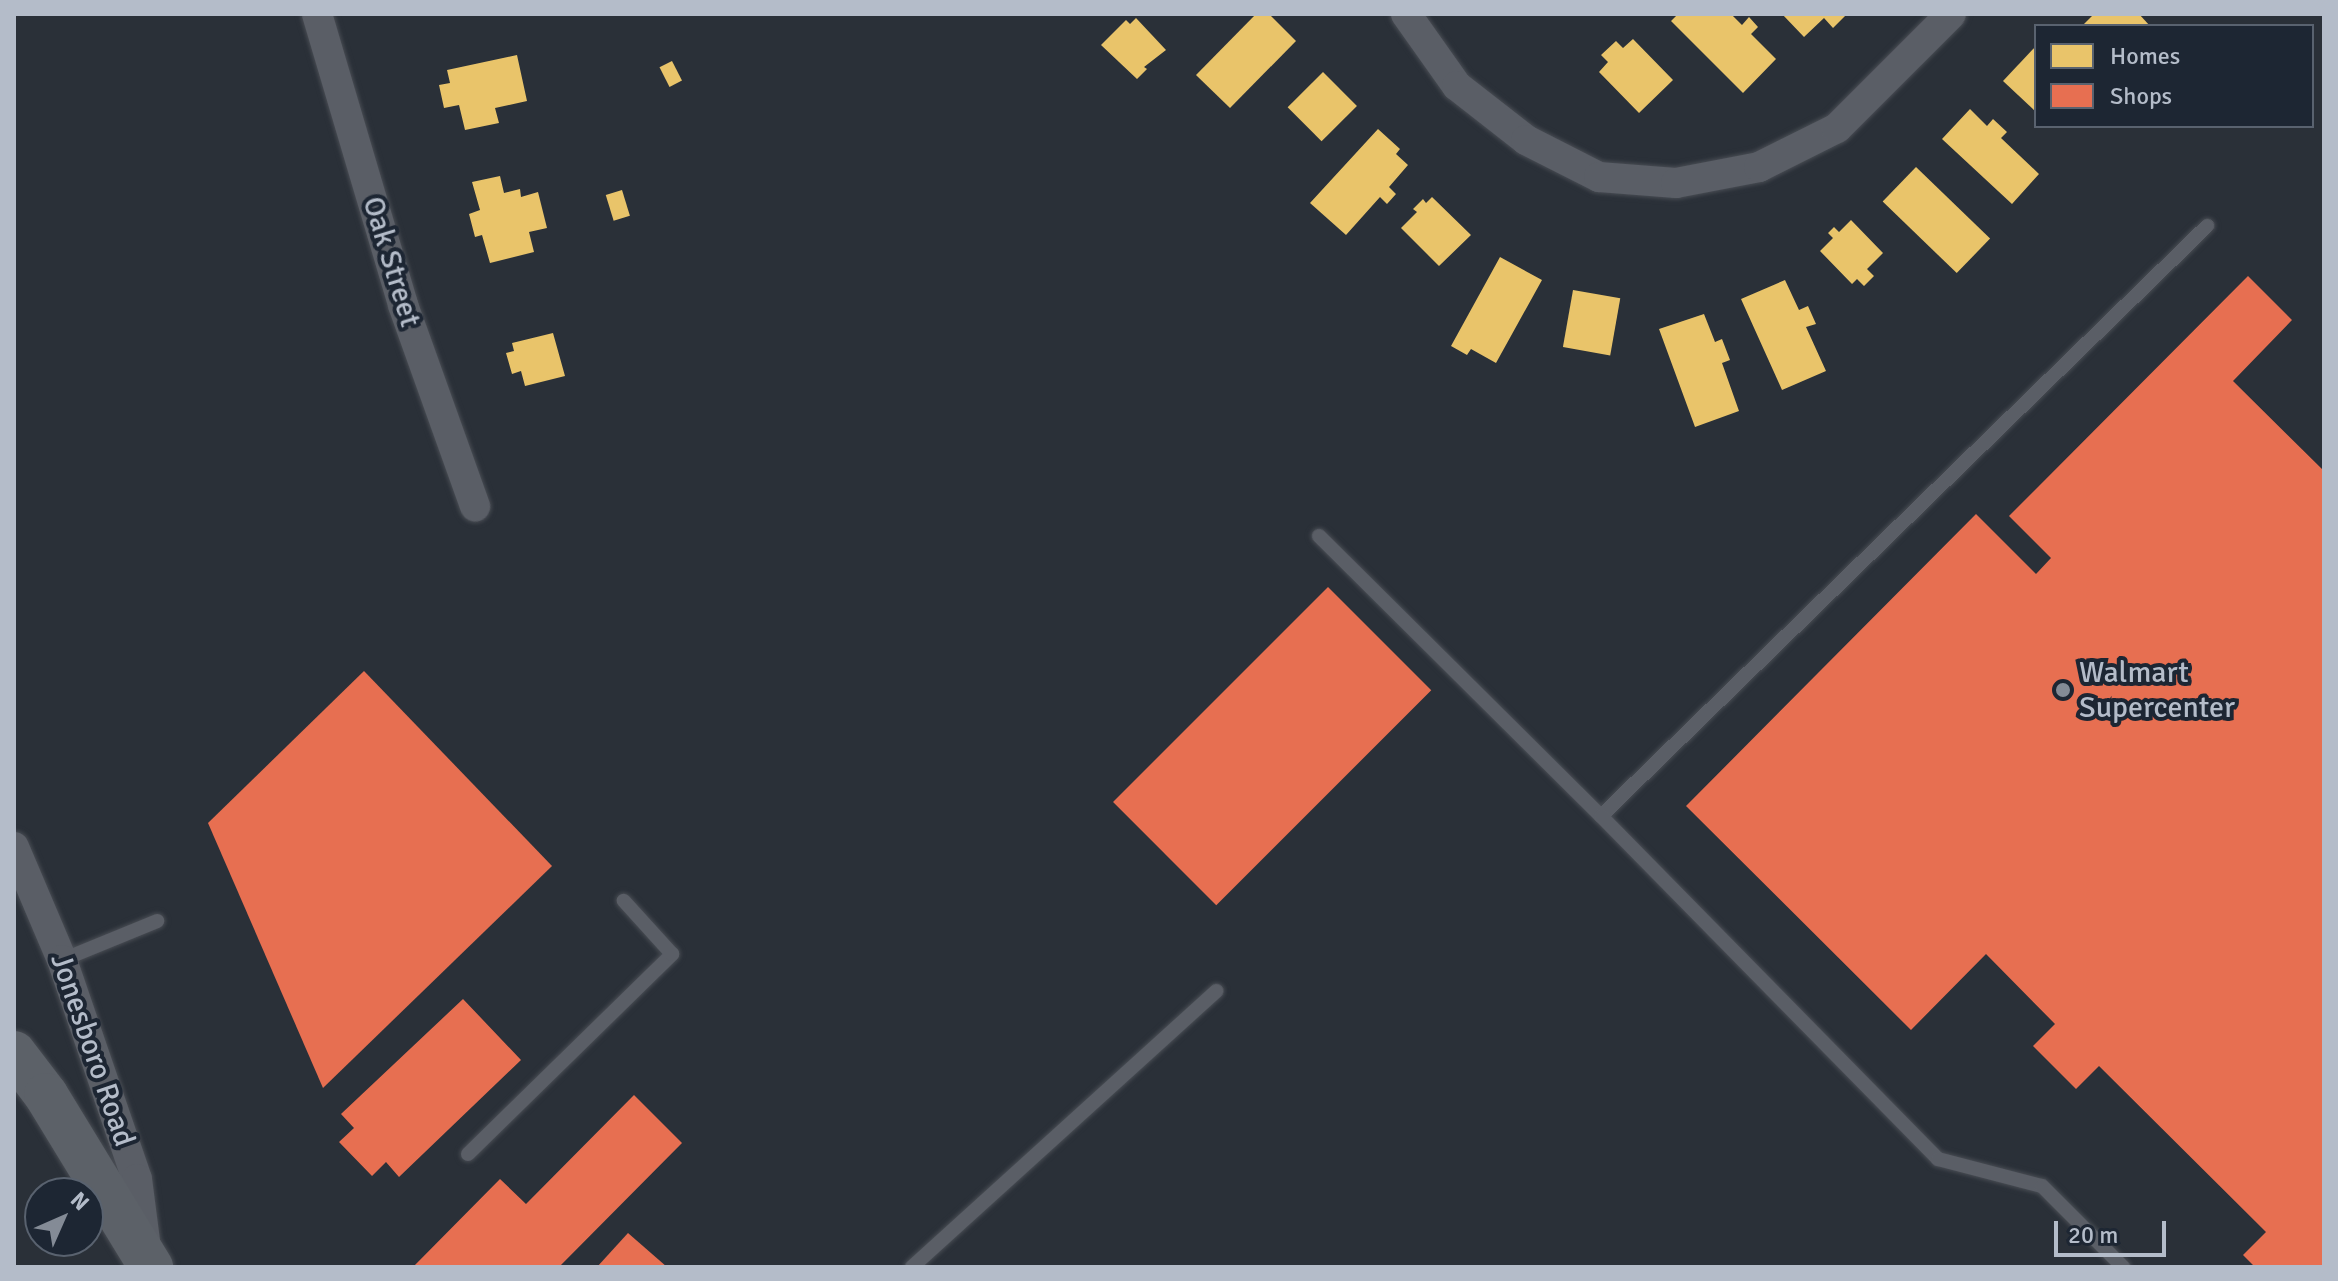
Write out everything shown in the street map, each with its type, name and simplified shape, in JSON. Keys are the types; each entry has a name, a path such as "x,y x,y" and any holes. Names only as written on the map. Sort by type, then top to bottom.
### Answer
{"main road":[{"name":"Jonesboro Road","path":"14,1053 46,1095 149,1263"}],"street":[{"name":"Oak Street","path":"317,14 403,305 475,506"},
{"path":"1406,14 1457,86 1526,140 1599,177 1676,183 1759,167 1837,128 1951,14"},
{"name":"Jonesboro Road","path":"14,847 62,960 137,1179 149,1263"}],"lane":[{"path":"1601,816 2207,226"},
{"path":"1319,536 1601,816 1938,1159 2042,1186 2123,1267"},
{"path":"468,1154 672,954 624,901"},
{"path":"62,960 157,921"},
{"path":"912,1267 1216,991"}],"building: Homes":[{"path":"1256,14 1269,14 1296,41 1230,108 1196,75"},
{"path":"1678,14 1731,14 1742,25 1749,17 1758,27 1751,34 1776,59 1743,93 1671,21"},
{"path":"1782,14 1847,14 1833,28 1824,18 1804,37"},
{"path":"2094,14 2139,14 2148,24 2084,24"},
{"path":"1136,18 1166,50 1144,67 1147,69 1137,79 1101,45 1126,20 1130,24"},
{"path":"1633,39 1673,80 1639,113 1599,72 1608,62 1601,55 1616,41 1623,48"},
{"path":"2034,48 2034,110 2003,81"},
{"path":"517,55 527,101 495,108 499,123 465,130 459,105 444,108 439,85 450,83 447,70"},
{"path":"672,61 682,81 670,87 660,67"},
{"path":"1323,72 1357,106 1322,141 1288,107"},
{"path":"1970,109 1987,126 1993,119 2007,132 2001,138 2039,174 2012,204 1942,139"},
{"path":"1378,129 1400,149 1396,154 1408,165 1389,187 1396,194 1387,204 1380,197 1346,235 1310,203"},
{"path":"1916,167 1990,239 1957,273 1883,202"},
{"path":"500,176 504,193 520,189 521,197 538,192 547,228 529,232 534,252 490,263 482,235 475,237 469,214 480,210 472,182"},
{"path":"622,190 630,216 614,221 606,195"},
{"path":"1432,197 1471,235 1439,266 1401,228 1417,212 1413,209 1423,199 1426,203"},
{"path":"1851,220 1883,253 1867,269 1874,276 1864,286 1857,279 1852,284 1820,251 1833,238 1828,233 1834,227 1839,232"},
{"path":"1500,257 1542,280 1496,363 1471,349 1467,355 1451,346"},
{"path":"1785,280 1799,310 1808,306 1816,324 1806,327 1826,371 1782,390 1741,299"},
{"path":"1573,290 1620,298 1610,355 1563,347"},
{"path":"1704,314 1715,342 1722,339 1730,360 1722,363 1739,411 1695,427 1659,329"},
{"path":"553,333 565,376 525,386 521,371 512,374 506,353 514,351 512,343"}],"building: Shops":[{"name":"Walmart Supercenter","path":"2248,276 2292,320 2233,381 2324,471 2324,1267 2255,1267 2243,1255 2266,1232 2099,1066 2076,1089 2033,1046 2055,1024 1986,954 1911,1030 1686,806 1976,514 2036,574 2051,558 2009,516"},
{"path":"1328,587 1431,690 1216,905 1113,802"},
{"path":"364,671 552,866 323,1088 208,823"},
{"path":"463,999 521,1060 399,1177 386,1162 372,1176 339,1142 354,1128 341,1114"},
{"path":"634,1095 682,1143 559,1267 413,1267 500,1179 526,1204"},
{"path":"628,1233 667,1267 597,1267"}],"place":[{"name":"Walmart Supercenter","path":"2063,690"}]}
